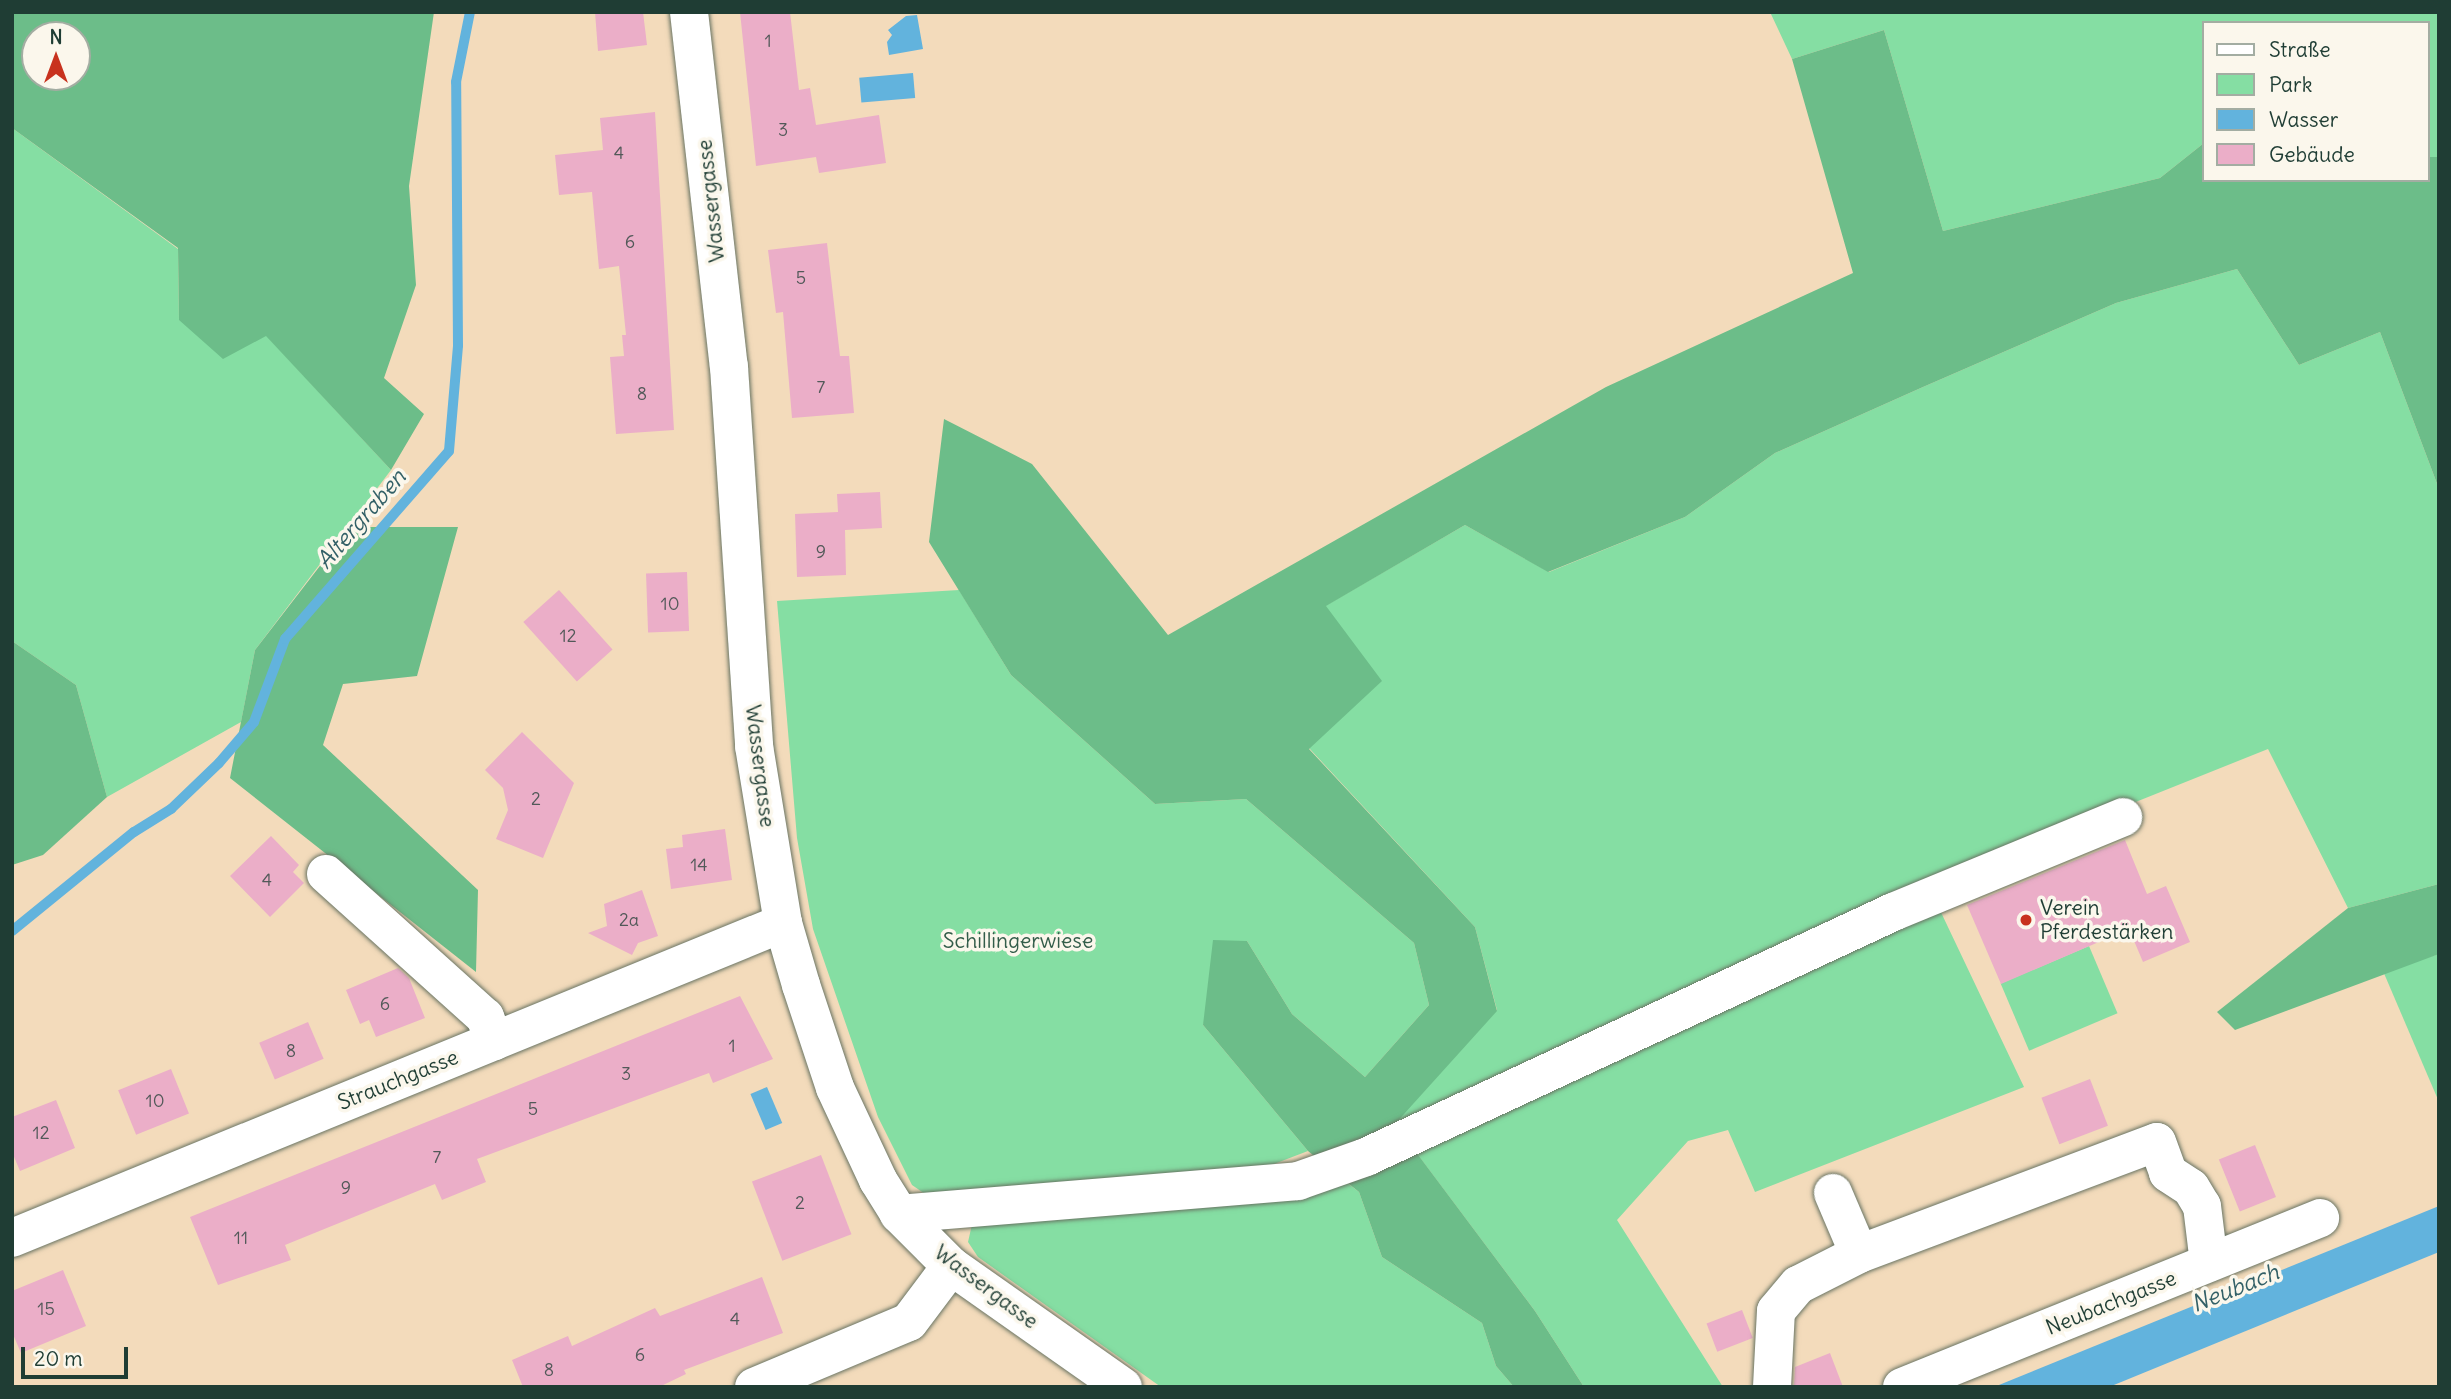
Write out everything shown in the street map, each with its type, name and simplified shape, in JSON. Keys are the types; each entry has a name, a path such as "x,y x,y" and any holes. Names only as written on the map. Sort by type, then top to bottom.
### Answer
{"street":[{"name":"Wassergasse","path":"689,12 729,367 754,746 783,923 835,1088 878,1180 899,1214 951,1266 1123,1387"},
{"path":"899,1214 1298,1181 1366,1157 1893,912 2123,817"},
{"path":"326,874 485,1017 494,1041"},
{"name":"Strauchgasse","path":"12,1238 783,923"},
{"path":"1772,1387 1776,1311 1798,1285 1859,1254 2094,1154 2157,1142 2168,1173 2191,1188 2202,1206 2209,1263"},
{"path":"1833,1193 1859,1254"},
{"name":"Neubachgasse","path":"1902,1387 2320,1218"},
{"path":"754,1387 909,1322 951,1266"}],"green space":[{"path":"13,12 434,12 409,186 416,285 384,378 424,414 391,470 266,336 223,359 179,320 178,248 12,128"},
{"path":"1770,12 2439,12 2439,157 2430,157 2430,21 2202,21 2202,145 2160,178 1943,231 1884,30 1792,59"},
{"path":"1884,30 1943,231 2160,178 2202,145 2202,182 2430,182 2430,157 2439,157 2439,489 2380,332 2299,365 2237,269 2116,303 1923,387 1775,453 1685,517 1548,572 1465,525 1326,606 1382,681 1309,749 1475,927 1497,1011 1395,1124 1535,1311 1584,1387 1514,1387 1496,1366 1482,1323 1382,1257 1359,1192 1308,1151 1203,1025 1213,940 1247,941 1292,1014 1365,1077 1429,1005 1414,943 1246,799 1155,804 1011,675 929,542 944,419 1032,464 1168,635 1606,387 1853,273 1792,59"},
{"path":"12,128 178,249 179,320 266,335 391,470 255,650 241,722 107,797 76,685 12,641"},
{"path":"2237,269 2299,365 2380,332 2439,489 2439,884 2348,908 2268,749 1928,885 2024,1087 1755,1192 1728,1130 1688,1141 1617,1220 1723,1387 1584,1387 1535,1311 1394,1123 1497,1010 1475,927 1309,748 1381,681 1325,606 1465,525 1549,572 1685,517 1775,453 1923,387 2116,303"},
{"path":"350,527 458,527 417,676 343,684 323,745 478,890 476,972 230,778 255,650"},
{"name":"Schillingerwiese","path":"959,590 1011,675 1155,804 1246,799 1414,943 1429,1005 1365,1077 1292,1014 1247,941 1203,1025 1308,1151 1258,1170 931,1198 912,1185 878,1117 813,929 797,838 777,601"},
{"path":"12,641 76,685 107,797 43,855 12,865"},
{"path":"2439,884 2439,954 2235,1030 2217,1012 2348,908"},
{"path":"2089,946 2118,1013 2029,1051 2001,984"},
{"path":"2439,954 2439,1102 2383,971"},
{"path":"1341,1178 1359,1192 1382,1257 1482,1323 1496,1366 1514,1387 1161,1387 978,1257 968,1242 973,1220"}],"water":[{"path":"917,15 923,49 889,55 887,42 892,35 888,30 906,16"},
{"path":"913,73 915,98 861,103 859,78"},
{"path":"767,1087 782,1123 766,1130 750,1094"},
{"path":"2439,1206 2439,1252 2109,1387 1994,1387"}],"building":[{"path":"595,12 643,12 647,45 598,51"},
{"path":"740,12 790,12 799,90 810,88 816,125 879,115 886,163 819,173 816,157 756,166"},
{"path":"655,112 674,430 616,434 610,357 624,356 622,335 626,335 619,266 599,269 592,192 559,195 555,155 603,150 600,118"},
{"path":"827,243 840,356 849,356 854,413 792,418 783,312 776,313 768,250"},
{"path":"880,492 882,528 845,530 846,575 797,577 795,514 838,512 837,494"},
{"path":"687,572 689,631 648,632 646,573"},
{"path":"559,590 613,649 577,682 523,622"},
{"path":"522,732 574,783 543,858 496,839 508,810 503,788 485,770"},
{"path":"725,829 732,880 671,889 666,849 683,847 682,835"},
{"path":"271,836 299,865 293,872 304,883 270,917 230,876"},
{"path":"2125,840 2147,894 2166,886 2190,942 2143,962 2129,929 2001,984 1967,905"},
{"path":"642,890 658,936 638,943 632,955 588,933 607,926 604,904"},
{"path":"398,968 409,978 425,1018 376,1037 369,1020 360,1024 346,990"},
{"path":"740,996 773,1059 713,1083 709,1073 477,1159 486,1182 442,1200 435,1184 285,1245 291,1260 218,1285 190,1217"},
{"path":"308,1022 324,1059 275,1080 259,1043"},
{"path":"171,1069 189,1114 136,1135 118,1090"},
{"path":"2090,1079 2108,1126 2059,1144 2041,1098"},
{"path":"56,1100 75,1148 20,1171 12,1152 12,1117"},
{"path":"2255,1145 2276,1197 2240,1212 2219,1160"},
{"path":"821,1155 851,1234 782,1261 752,1182"},
{"path":"63,1270 86,1326 21,1353 12,1332 12,1291"},
{"path":"762,1277 783,1333 684,1370 686,1374 659,1387 523,1387 512,1360 568,1336 572,1346 655,1308 660,1316"},
{"path":"1742,1310 1753,1338 1717,1352 1707,1324"},
{"path":"1830,1353 1843,1387 1794,1387 1795,1367"}],"waterway":[{"name":"Altergraben","path":"12,931 134,832 171,809 219,763 254,722 285,639 449,451 458,345 456,82 470,12"}],"place":[{"name":"Verein Pferdestärken","path":"2026,920"}],"water label":[{"name":"Neubach","path":"2235,1288"}]}
